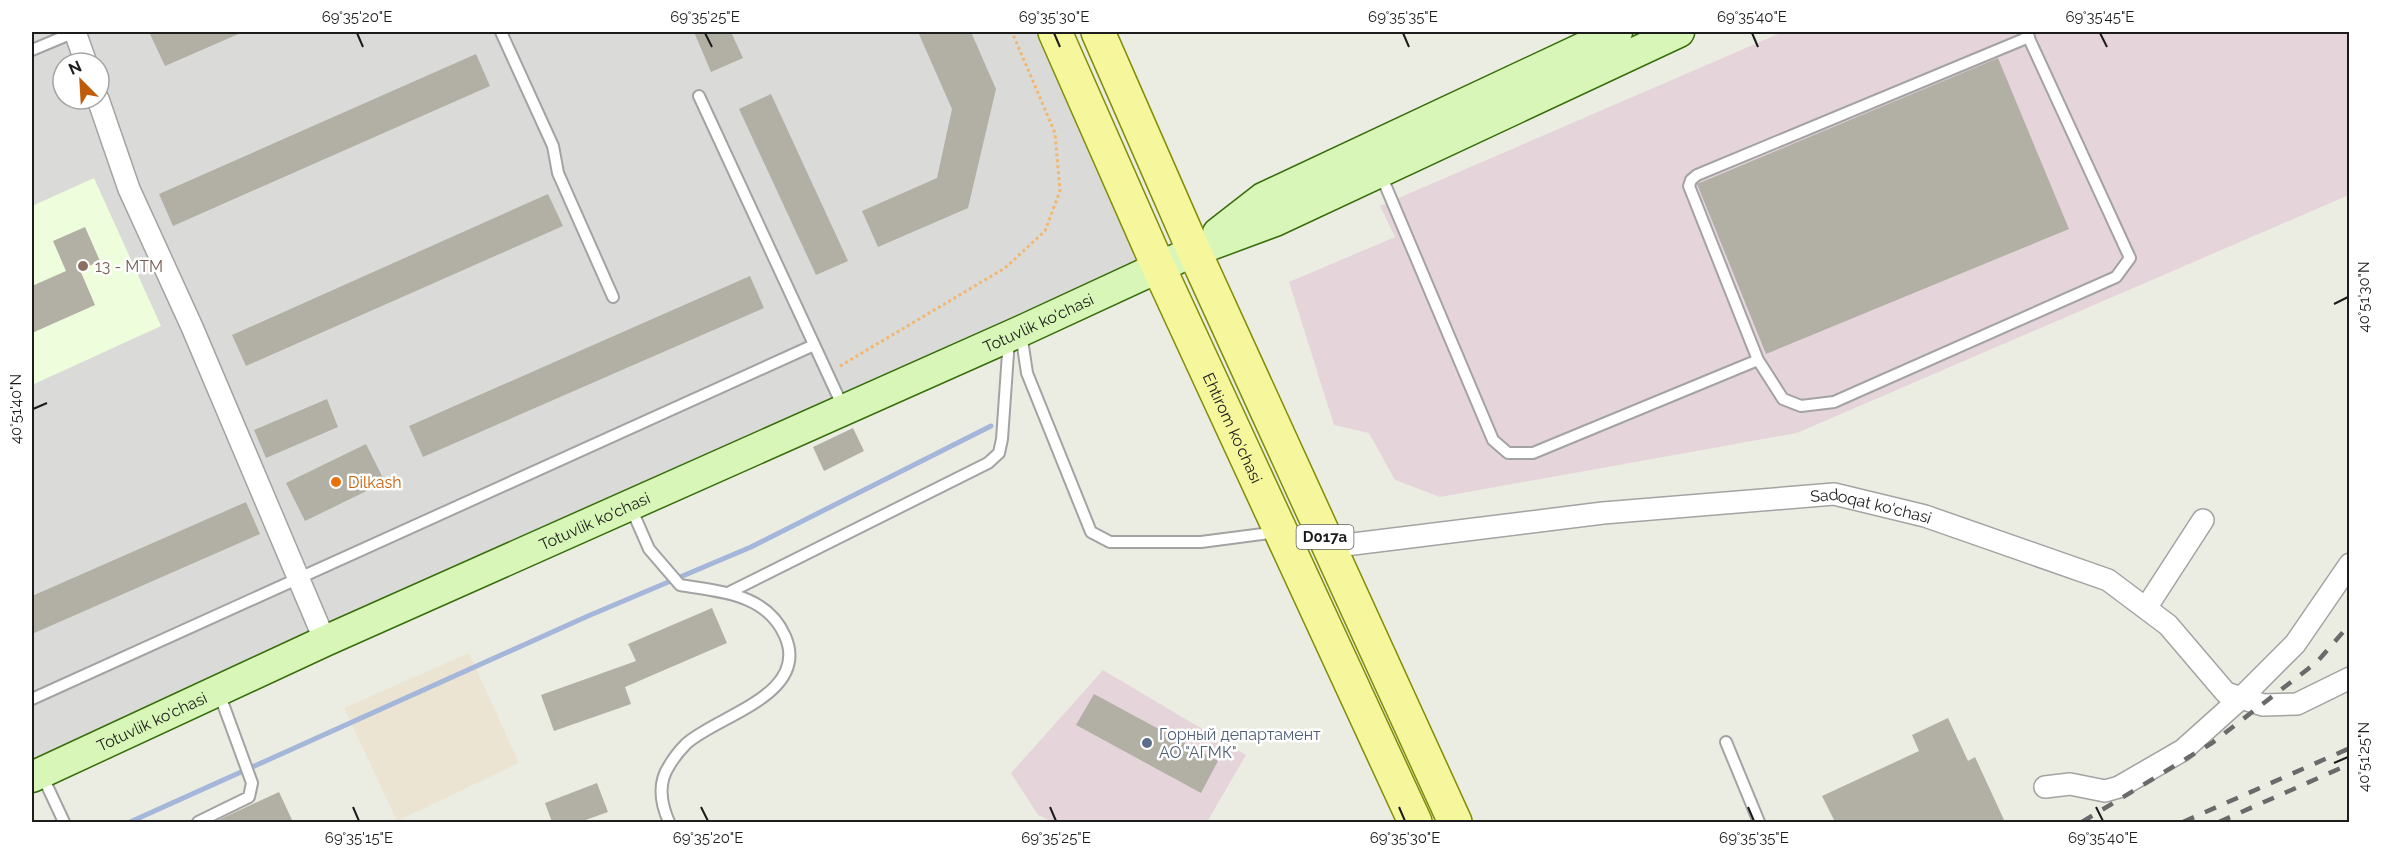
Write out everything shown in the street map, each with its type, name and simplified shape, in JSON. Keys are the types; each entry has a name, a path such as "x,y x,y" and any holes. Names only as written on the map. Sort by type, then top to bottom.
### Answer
{"main road":[{"name":"Ehtirom ko'chasi","path":"1055,32 1159,268 1415,822"},
{"name":"D017a","path":"1098,32 1194,251 1455,822"},
{"path":"1194,251 1263,198 1617,32"},
{"path":"1194,251 1275,221 1679,32"},
{"name":"Totuvlik ko'chasi","path":"36,775 325,641 845,410 1194,251"}],"street":[{"path":"75,32 82,51"},
{"path":"102,111 129,189 192,327 325,641"},
{"name":"Sadoqat ko'chasi","path":"1329,547 1603,513 1834,494 1925,516 2108,580 2168,625 2226,693 2263,705 2297,705 2349,678"},
{"path":"2146,608 2203,520"},
{"path":"2045,787 2070,784 2105,791 2119,787 2183,750 2241,698 2295,644 2349,564"}],"lane":[{"path":"32,51 75,32"},
{"path":"501,32 553,146 558,173 613,297"},
{"path":"2027,34 2130,258 2116,277 1834,402 1802,406 1783,399 1758,360 1689,186 1690,180 2027,34"},
{"path":"699,96 845,410"},
{"path":"1380,172 1493,440 1508,453 1533,453 1758,360"},
{"path":"1015,333 1027,373 1091,532 1110,542 1202,542 1281,531"},
{"path":"730,592 988,463 999,453 1002,439 1015,333"},
{"path":"32,699 814,345"},
{"path":"630,506 649,549 680,585 730,592 758,604 774,618 786,638 789,656 786,672 774,688 750,706 687,743 667,767 661,789 662,807 669,822"},
{"path":"198,822 249,797 252,783 218,690"},
{"path":"1725,742 1759,822"},
{"path":"36,775 64,822"}],"path":[{"path":"828,374 1005,268 1046,231 1060,191 1055,132 1012,32"}],"shaded area":[{"path":"32,32 1055,32 1159,268 32,777"},
{"path":"1783,32 2349,32 2349,195 1797,433 1440,497 1395,480 1369,433 1334,425 1289,282 1395,237 1380,206"},
{"name":"13 - MTM","path":"94,178 161,326 32,385 32,206"},
{"path":"469,653 519,763 397,821 344,708"},
{"path":"1103,670 1246,755 1207,822 1053,822 1038,815 1011,773"}],"building":[{"path":"149,32 243,32 165,66"},
{"path":"694,32 731,32 743,58 711,72"},
{"path":"918,32 971,32 996,89 968,208 878,247 862,211 937,178 952,109"},
{"path":"476,54 490,86 173,226 159,194"},
{"path":"1998,58 2069,229 1766,354 1697,184"},
{"path":"771,94 848,261 816,275 739,109"},
{"path":"548,194 563,226 246,366 232,335"},
{"path":"85,227 100,261 80,270 95,305 32,333 32,286 66,271 53,241"},
{"path":"750,276 764,308 423,457 409,426"},
{"path":"327,399 338,427 266,458 254,430"},
{"path":"853,428 864,451 824,471 813,447"},
{"name":"Dilkash","path":"366,444 385,482 305,521 286,483"},
{"path":"246,502 260,534 32,634 32,596"},
{"path":"712,608 727,643 625,687 631,704 554,731 541,695 636,661 628,644"},
{"name":"Горный департамент АО \"АГМК\"","path":"1094,694 1218,761 1201,793 1076,725"},
{"path":"1948,718 1968,761 1975,757 2005,822 1835,822 1822,796 1919,751 1912,735"},
{"path":"597,783 608,812 580,822 552,822 545,803"},
{"path":"279,792 293,822 214,822"}],"waterway":[{"path":"130,822 588,616 751,547 991,426"}],"railway":[{"path":"2082,822 2212,743 2317,662 2350,624"},
{"path":"2183,822 2350,748"},
{"path":"2219,822 2350,764"}],"place":[{"name":"13 - MTM","path":"83,266"},
{"name":"Dilkash","path":"336,482"},
{"name":"Горный департамент АО \"АГМК\"","path":"1147,743"}]}
